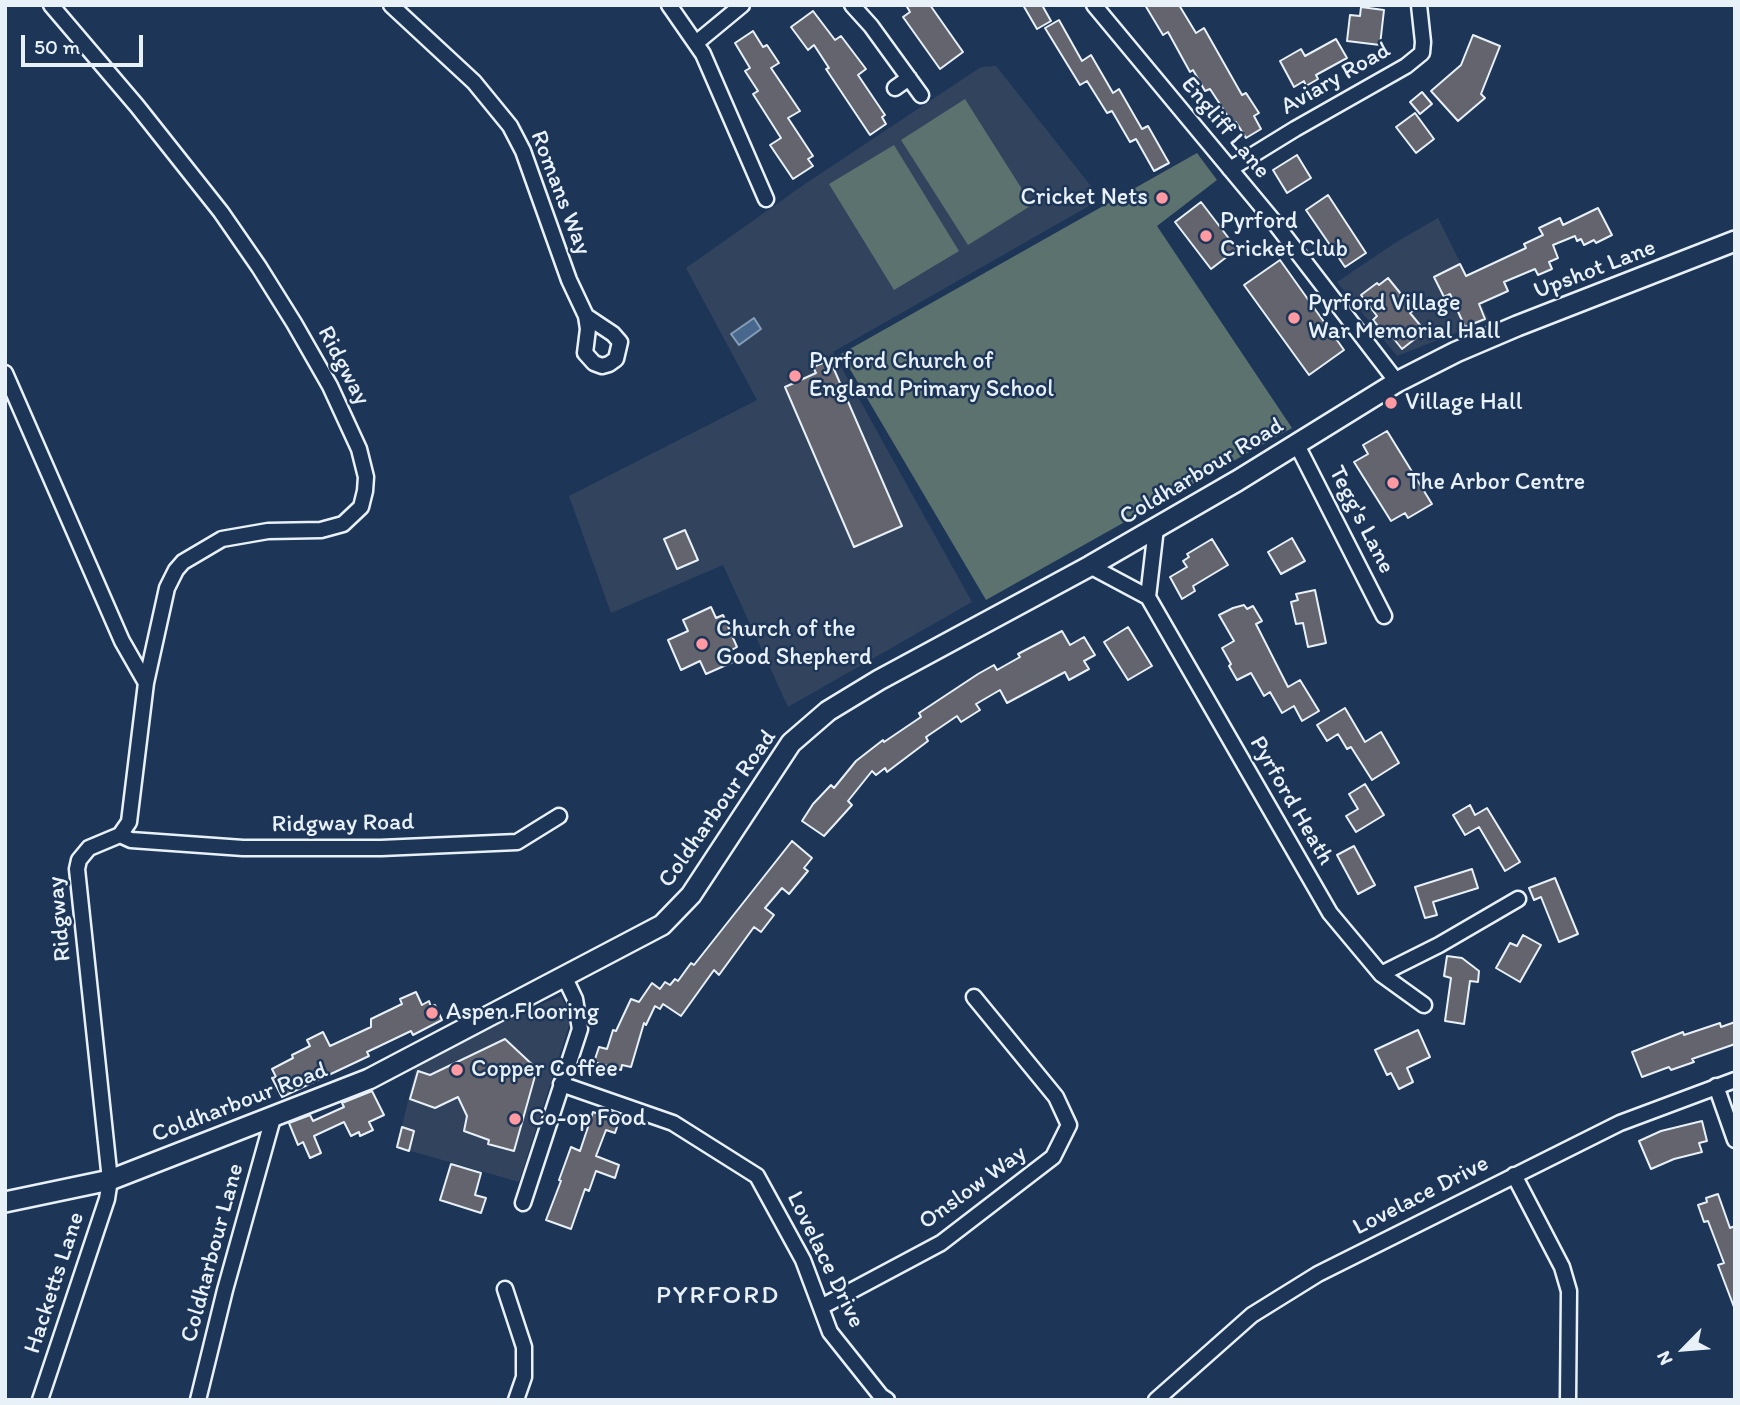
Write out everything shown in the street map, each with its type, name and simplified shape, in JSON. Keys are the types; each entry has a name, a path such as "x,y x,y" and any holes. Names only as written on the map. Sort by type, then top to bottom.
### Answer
{"main road":[{"name":"Upshot Lane","path":"1397,382 1456,352 1517,326 1735,241"},
{"name":"Coldharbour Road","path":"5,1202 110,1180 369,1079 662,925 691,895 777,761 791,743 828,711 879,680 1156,528 1397,382"}],"street":[{"name":"Ridgway","path":"51,5 137,106 221,212 259,267 330,386 359,449 366,477 361,507 343,524 321,530 268,531 238,535 207,546 183,562 167,587 146,683 128,827 120,835 89,848 79,860 76,878 110,1180"},
{"name":"Romans Way","path":"391,5 474,82 510,126 523,151 569,280 586,316"},
{"path":"669,5 703,54 766,199"},
{"path":"696,43 742,5"},
{"path":"852,5 871,26 921,95"},
{"name":"Engliff Lane","path":"1094,5 1272,218 1397,382"},
{"name":"Aviary Road","path":"1230,169 1294,129 1406,66 1422,53 1419,5"},
{"path":"895,88 909,78"},
{"path":"744,189 759,182"},
{"path":"5,373 122,641 146,683"},
{"name":"Tegg's Lane","path":"1297,445 1384,616"},
{"path":"1090,566 1148,597 1156,528"},
{"name":"Pyrford Heath","path":"1148,597 1330,913 1381,974 1424,1005"},
{"name":"Ridgway Road","path":"120,835 131,840 243,848 381,848 517,842 559,816"},
{"path":"1381,974 1518,900"},
{"path":"523,1203 580,1029 575,999 564,976"},
{"name":"Onslow Way","path":"821,1307 941,1243 1053,1157 1069,1125 1056,1097 974,997"},
{"name":"Lovelace Drive","path":"1156,1400 1252,1315 1318,1274 1620,1123 1735,1080"},
{"name":"Lovelace Drive","path":"561,1084 673,1124 757,1175 803,1259 830,1332 887,1400"},
{"path":"1716,1086 1735,1140"},
{"name":"Coldharbour Lane","path":"198,1400 273,1118"},
{"path":"1514,1175 1562,1267 1569,1291 1568,1400"},
{"name":"Hacketts Lane","path":"40,1400 107,1199 110,1180"},
{"path":"505,1289 524,1347 524,1377 516,1400"}],"shaded area":[{"name":"Pyrford Church of England Primary School","path":"996,66 1091,186 1089,206 833,352 972,602 788,707 723,565 611,613 569,496 757,400 686,268 802,186 981,67"},
{"path":"1438,218 1489,320 1397,356 1337,282"},
{"path":"754,318 761,329 739,345 731,334"},
{"path":"561,996 571,1019 519,1182 397,1147 415,1071 411,1062 460,1038"}],"green space":[{"path":"965,99 1032,205 968,245 901,140"},
{"path":"894,145 959,251 894,290 829,184"},
{"path":"1197,153 1217,180 1157,226 1292,428 986,600 841,354"}],"building":[{"path":"906,5 930,5 963,52 940,69 903,17 910,12"},
{"path":"1023,5 1042,5 1051,21 1037,29"},
{"path":"1145,5 1179,5 1196,33 1204,28 1242,95 1246,93 1259,113 1254,116 1261,129 1246,138 1236,122 1233,124 1210,89 1205,91 1193,70 1190,72 1168,32 1163,35"},
{"path":"1361,7 1384,10 1380,45 1347,41 1350,15 1360,16"},
{"path":"813,11 835,40 841,36 866,69 858,75 885,115 882,117 886,124 870,135 826,69 829,68 814,45 808,50 791,27"},
{"path":"1059,20 1082,61 1091,55 1113,93 1119,89 1142,129 1148,126 1169,163 1154,171 1136,139 1130,142 1112,111 1107,113 1087,81 1080,85 1045,28"},
{"path":"753,31 763,47 767,45 779,63 771,68 800,111 788,118 813,156 808,159 813,166 793,179 770,145 781,138 753,94 758,91 745,71 750,68 735,43"},
{"path":"1473,35 1500,46 1481,94 1485,98 1458,121 1431,91 1461,65"},
{"path":"1336,39 1347,58 1316,75 1318,79 1306,86 1304,81 1294,87 1280,61 1301,49 1305,56"},
{"path":"1422,92 1432,104 1420,114 1410,102"},
{"path":"1415,113 1434,139 1416,153 1396,127"},
{"path":"1297,155 1311,178 1287,193 1273,170"},
{"path":"1328,195 1366,253 1345,267 1306,210"},
{"name":"Pyrford Cricket Club","path":"1201,202 1237,249 1211,269 1175,222"},
{"path":"1598,208 1612,235 1596,243 1594,240 1584,245 1581,239 1577,241 1575,236 1553,245 1558,258 1549,262 1552,269 1538,275 1535,269 1504,282 1508,291 1479,304 1485,319 1465,327 1450,294 1444,297 1434,277 1460,264 1466,276 1526,248 1524,244 1543,235 1539,228 1560,218 1563,225"},
{"name":"Pyrford Village War Memorial Hall","path":"1280,260 1344,350 1309,375 1244,285"},
{"path":"1388,278 1414,310 1410,313 1425,331 1402,349 1386,329 1383,332 1373,320 1377,316 1361,295"},
{"path":"830,360 902,526 854,547 785,387 816,373 813,367"},
{"name":"The Arbor Centre","path":"1387,431 1432,504 1408,518 1405,513 1391,521 1354,462 1368,454 1363,445"},
{"path":"685,530 698,560 677,569 664,539"},
{"path":"1292,538 1305,561 1281,574 1268,552"},
{"path":"1212,539 1228,565 1193,586 1195,591 1182,599 1170,577 1187,567 1183,561 1189,557 1187,554"},
{"path":"1315,590 1326,643 1308,647 1303,623 1296,624 1291,602 1298,600 1296,594"},
{"path":"1244,605 1247,609 1253,606 1262,621 1256,624 1288,687 1300,680 1319,711 1302,721 1294,706 1282,713 1270,692 1264,696 1251,673 1237,680 1222,648 1234,641 1219,615"},
{"name":"Church of the Good Shepherd","path":"711,607 716,618 723,615 737,647 728,652 733,662 706,674 700,661 681,670 668,640 688,631 683,620"},
{"path":"1128,627 1152,666 1128,680 1104,642"},
{"path":"1062,631 1070,645 1084,637 1095,655 1084,661 1089,669 1069,680 1065,672 1007,703 1000,690 976,704 980,710 961,722 957,716 926,737 928,741 887,772 885,768 876,775 872,771 848,801 852,805 824,836 802,821 813,804 831,785 834,788 856,761 883,740 884,742 921,717 919,713 978,674 994,665 997,670 1020,657 1018,654"},
{"path":"1345,708 1365,742 1381,732 1399,763 1372,780 1351,747 1347,749 1338,734 1327,741 1317,725"},
{"path":"1365,784 1384,815 1356,832 1346,816 1358,809 1349,794"},
{"path":"1470,805 1475,815 1487,808 1520,862 1505,871 1479,827 1465,835 1453,815"},
{"path":"792,841 812,858 804,868 808,871 789,894 782,888 765,908 774,915 761,932 754,927 719,975 714,970 681,1016 663,1004 660,1009 655,1006 646,1025 644,1023 631,1067 622,1065 621,1070 594,1062 599,1047 607,1049 613,1030 616,1031 631,999 639,1002 652,983 660,989 665,982 670,985 675,979 678,981 691,963 694,965"},
{"path":"1354,846 1375,885 1358,894 1337,855"},
{"path":"1472,869 1478,888 1433,902 1437,915 1425,918 1415,887"},
{"path":"1555,878 1578,934 1559,942 1541,897 1534,900 1529,888"},
{"path":"1523,935 1541,945 1520,982 1496,968 1510,943 1517,946"},
{"path":"1447,956 1462,958 1479,971 1478,982 1470,981 1464,1024 1445,1021 1451,978 1444,976"},
{"path":"416,992 422,1005 429,1001 431,1007 435,1005 442,1020 413,1035 411,1031 367,1052 369,1056 282,1097 272,1078 276,1077 272,1069 310,1046 307,1040 323,1032 330,1046 371,1027 371,1019 402,1004 400,999"},
{"path":"1735,1022 1735,1044 1692,1059 1694,1062 1671,1070 1669,1067 1642,1077 1632,1052 1683,1032 1684,1035 1720,1023 1721,1027"},
{"path":"1418,1030 1430,1057 1407,1068 1413,1082 1399,1089 1391,1073 1387,1075 1375,1050"},
{"path":"505,1039 537,1069 514,1151 488,1144 489,1140 464,1131 467,1116 458,1097 435,1108 410,1099 418,1071 430,1075"},
{"path":"372,1091 384,1115 369,1122 373,1130 360,1136 359,1132 351,1136 344,1122 314,1136 321,1153 310,1158 303,1142 298,1145 289,1123 310,1115 313,1121 344,1107 342,1103"},
{"path":"593,1112 619,1121 615,1133 606,1130 596,1156 619,1165 615,1178 596,1171 589,1191 585,1189 571,1229 546,1220 571,1147 580,1151"},
{"path":"1702,1121 1707,1141 1699,1143 1702,1152 1674,1159 1651,1169 1639,1141 1661,1131"},
{"path":"402,1127 414,1131 409,1151 397,1147"},
{"path":"451,1164 481,1173 475,1195 486,1198 481,1213 440,1200"},
{"path":"1718,1194 1730,1228 1735,1226 1734,1307 1718,1265 1724,1263 1708,1221 1704,1222 1698,1205 1707,1202 1706,1198"}],"place":[{"name":"Cricket Nets","path":"1162,198"},
{"name":"Pyrford Cricket Club","path":"1206,236"},
{"name":"Pyrford Village War Memorial Hall","path":"1294,318"},
{"name":"Pyrford Church of England Primary School","path":"795,376"},
{"name":"Village Hall","path":"1391,403"},
{"name":"The Arbor Centre","path":"1393,483"},
{"name":"Church of the Good Shepherd","path":"702,644"},
{"name":"Aspen Flooring","path":"432,1013"},
{"name":"Copper Coffee","path":"457,1070"},
{"name":"Co-op Food","path":"515,1119"}],"district":[{"name":"PYRFORD","path":"718,1296"}]}
